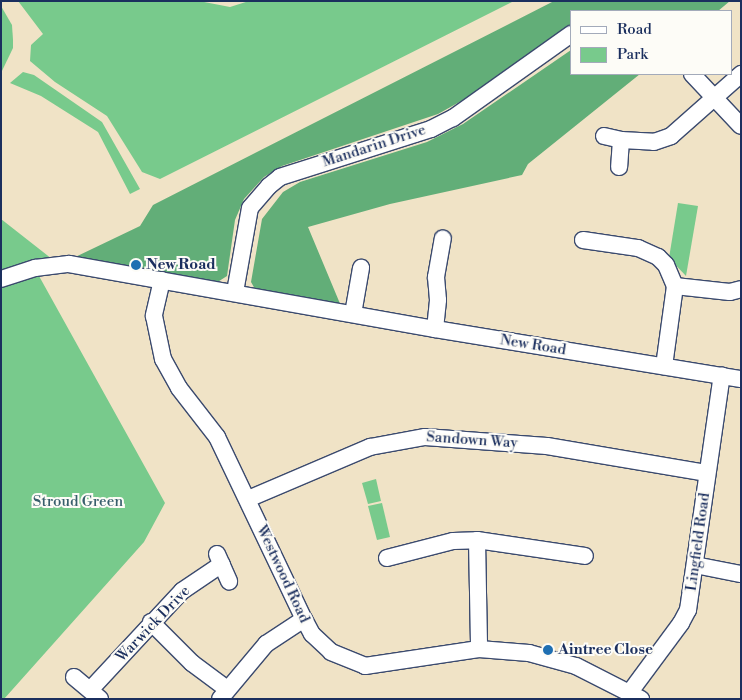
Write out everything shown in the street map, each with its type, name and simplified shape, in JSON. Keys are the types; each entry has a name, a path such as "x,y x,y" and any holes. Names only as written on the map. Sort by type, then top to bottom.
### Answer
{"street":[{"name":"Mandarin Drive","path":"235,292 247,217 250,208 268,186 280,177 431,128 453,118 570,35"},
{"path":"604,136 621,140 664,140 741,74"},
{"path":"693,75 741,126"},
{"path":"620,167 621,140"},
{"path":"435,329 438,300 436,277 444,239"},
{"path":"583,240 648,251 666,265 675,286 664,366"},
{"name":"New Road","path":"1,279 35,268 69,264 435,329 741,379"},
{"path":"353,314 362,268"},
{"name":"Westwood Road","path":"162,280 154,316 163,359 179,388 217,437 304,620 312,634 331,652 365,666 478,648 529,653 560,661 598,675 636,695"},
{"path":"675,286 730,292 741,289"},
{"name":"Lingfield Road","path":"636,695 688,610 706,473 722,375"},
{"name":"Sandown Way","path":"248,499 370,447 424,436 547,446 706,473"},
{"path":"387,558 453,541 478,540 585,556"},
{"path":"478,540 478,648"},
{"name":"Warwick Drive","path":"74,678 95,695 151,622 220,559 229,581"},
{"path":"695,565 741,574"},
{"path":"151,622 223,694 266,644 304,620"}],"green space":[{"path":"18,1 199,1 230,7 249,1 514,1 160,179 142,172 107,116 55,82 30,61 31,45 43,34"},
{"path":"554,1 730,1 719,10 570,10 570,25 479,91 438,114 282,166 264,177 244,199 235,220 227,276 216,283 69,260 140,226 153,205"},
{"path":"1,6 12,25 13,48 1,73"},
{"path":"570,51 570,75 639,75 528,164 522,175 390,204 308,227 341,306 255,289 251,282 262,219 283,192 300,182 427,142 463,124"},
{"path":"23,72 34,75 102,122 140,189 130,194 98,132 41,96 10,83"},
{"path":"678,203 698,206 686,276 669,258"},
{"name":"Stroud Green","path":"1,219 52,259 39,276 165,503 144,542 4,699 1,699"},
{"path":"376,479 381,501 368,504 362,483"},
{"path":"382,503 390,537 377,540 368,506"}],"place":[{"name":"New Road","path":"136,265"},
{"name":"Aintree Close","path":"548,650"}]}
